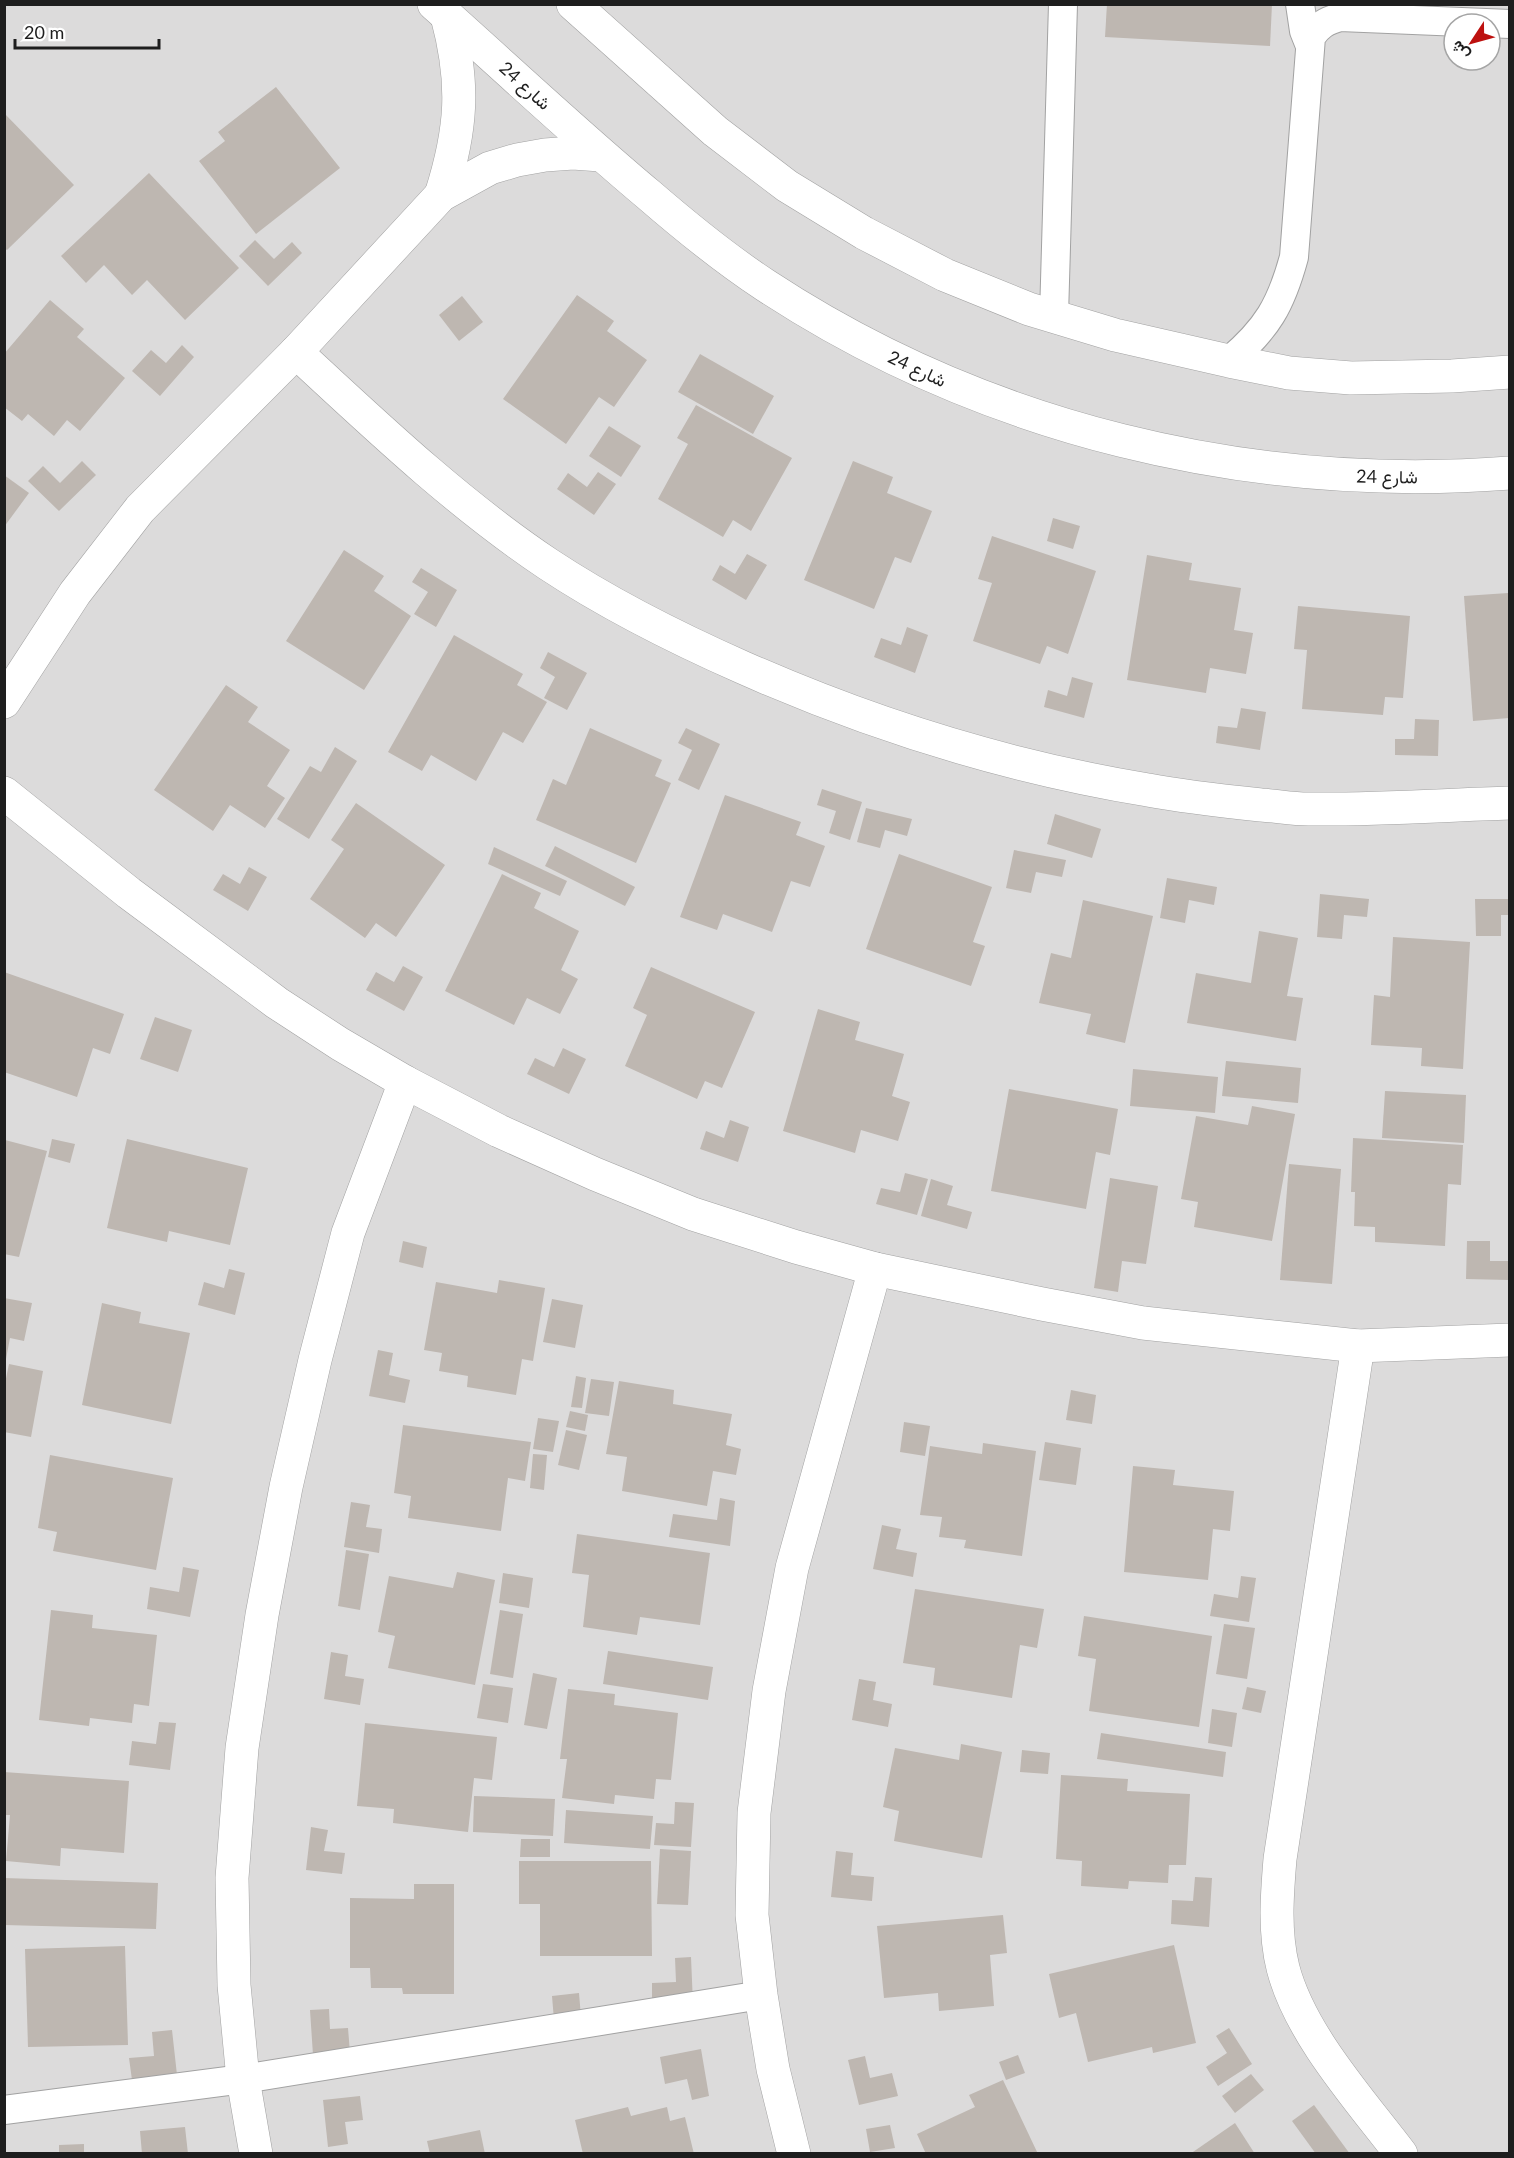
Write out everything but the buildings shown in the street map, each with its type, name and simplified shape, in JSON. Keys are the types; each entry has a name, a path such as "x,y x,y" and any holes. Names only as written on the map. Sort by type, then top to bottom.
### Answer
{"street":[{"path":"573,4 715,131 787,186 864,233 945,274 1029,309 1115,335 1289,373 1351,378 1452,376 1509,372"},
{"path":"441,10 455,46 459,106 457,136 441,195"},
{"name":"شارع 24","path":"441,10 602,155 689,229 794,303 843,333 927,375 1013,408 1111,439 1188,457 1278,470 1399,478 1509,473"},
{"path":"4,702 75,593 140,509 296,352 441,195 490,168 517,160 545,154 602,155"},
{"path":"296,352 429,473 547,563 610,602 675,637 773,681 876,722 981,755 1067,776 1196,798 1306,809 1509,802"},
{"path":"4,794 129,893 277,1003 340,1044 405,1082 499,1131 672,1205 796,1247 875,1269 1143,1323 1358,1346 1509,1340"},
{"path":"256,2154 243,2079 234,1985 232,1878 242,1748 262,1616 288,1475 315,1359 345,1245 405,1082"},
{"path":"794,2154 773,2069 761,1995 752,1915 754,1813 769,1691 792,1568 875,1269"},
{"path":"1358,1346 1280,1858 1275,1913 1283,1969 1303,2019 1334,2066 1401,2154"}],"lane":[{"path":"1054,316 1063,4"},
{"path":"1300,4 1304,31 1310,46"},
{"path":"1229,361 1253,341 1272,316 1286,288 1293,257 1311,37 1318,27 1328,20 1340,17 1509,24"},
{"path":"4,2110 243,2079 761,1995"}],"shaded area":[{"path":"5,5 1509,5 1509,2153 5,2154"}]}
